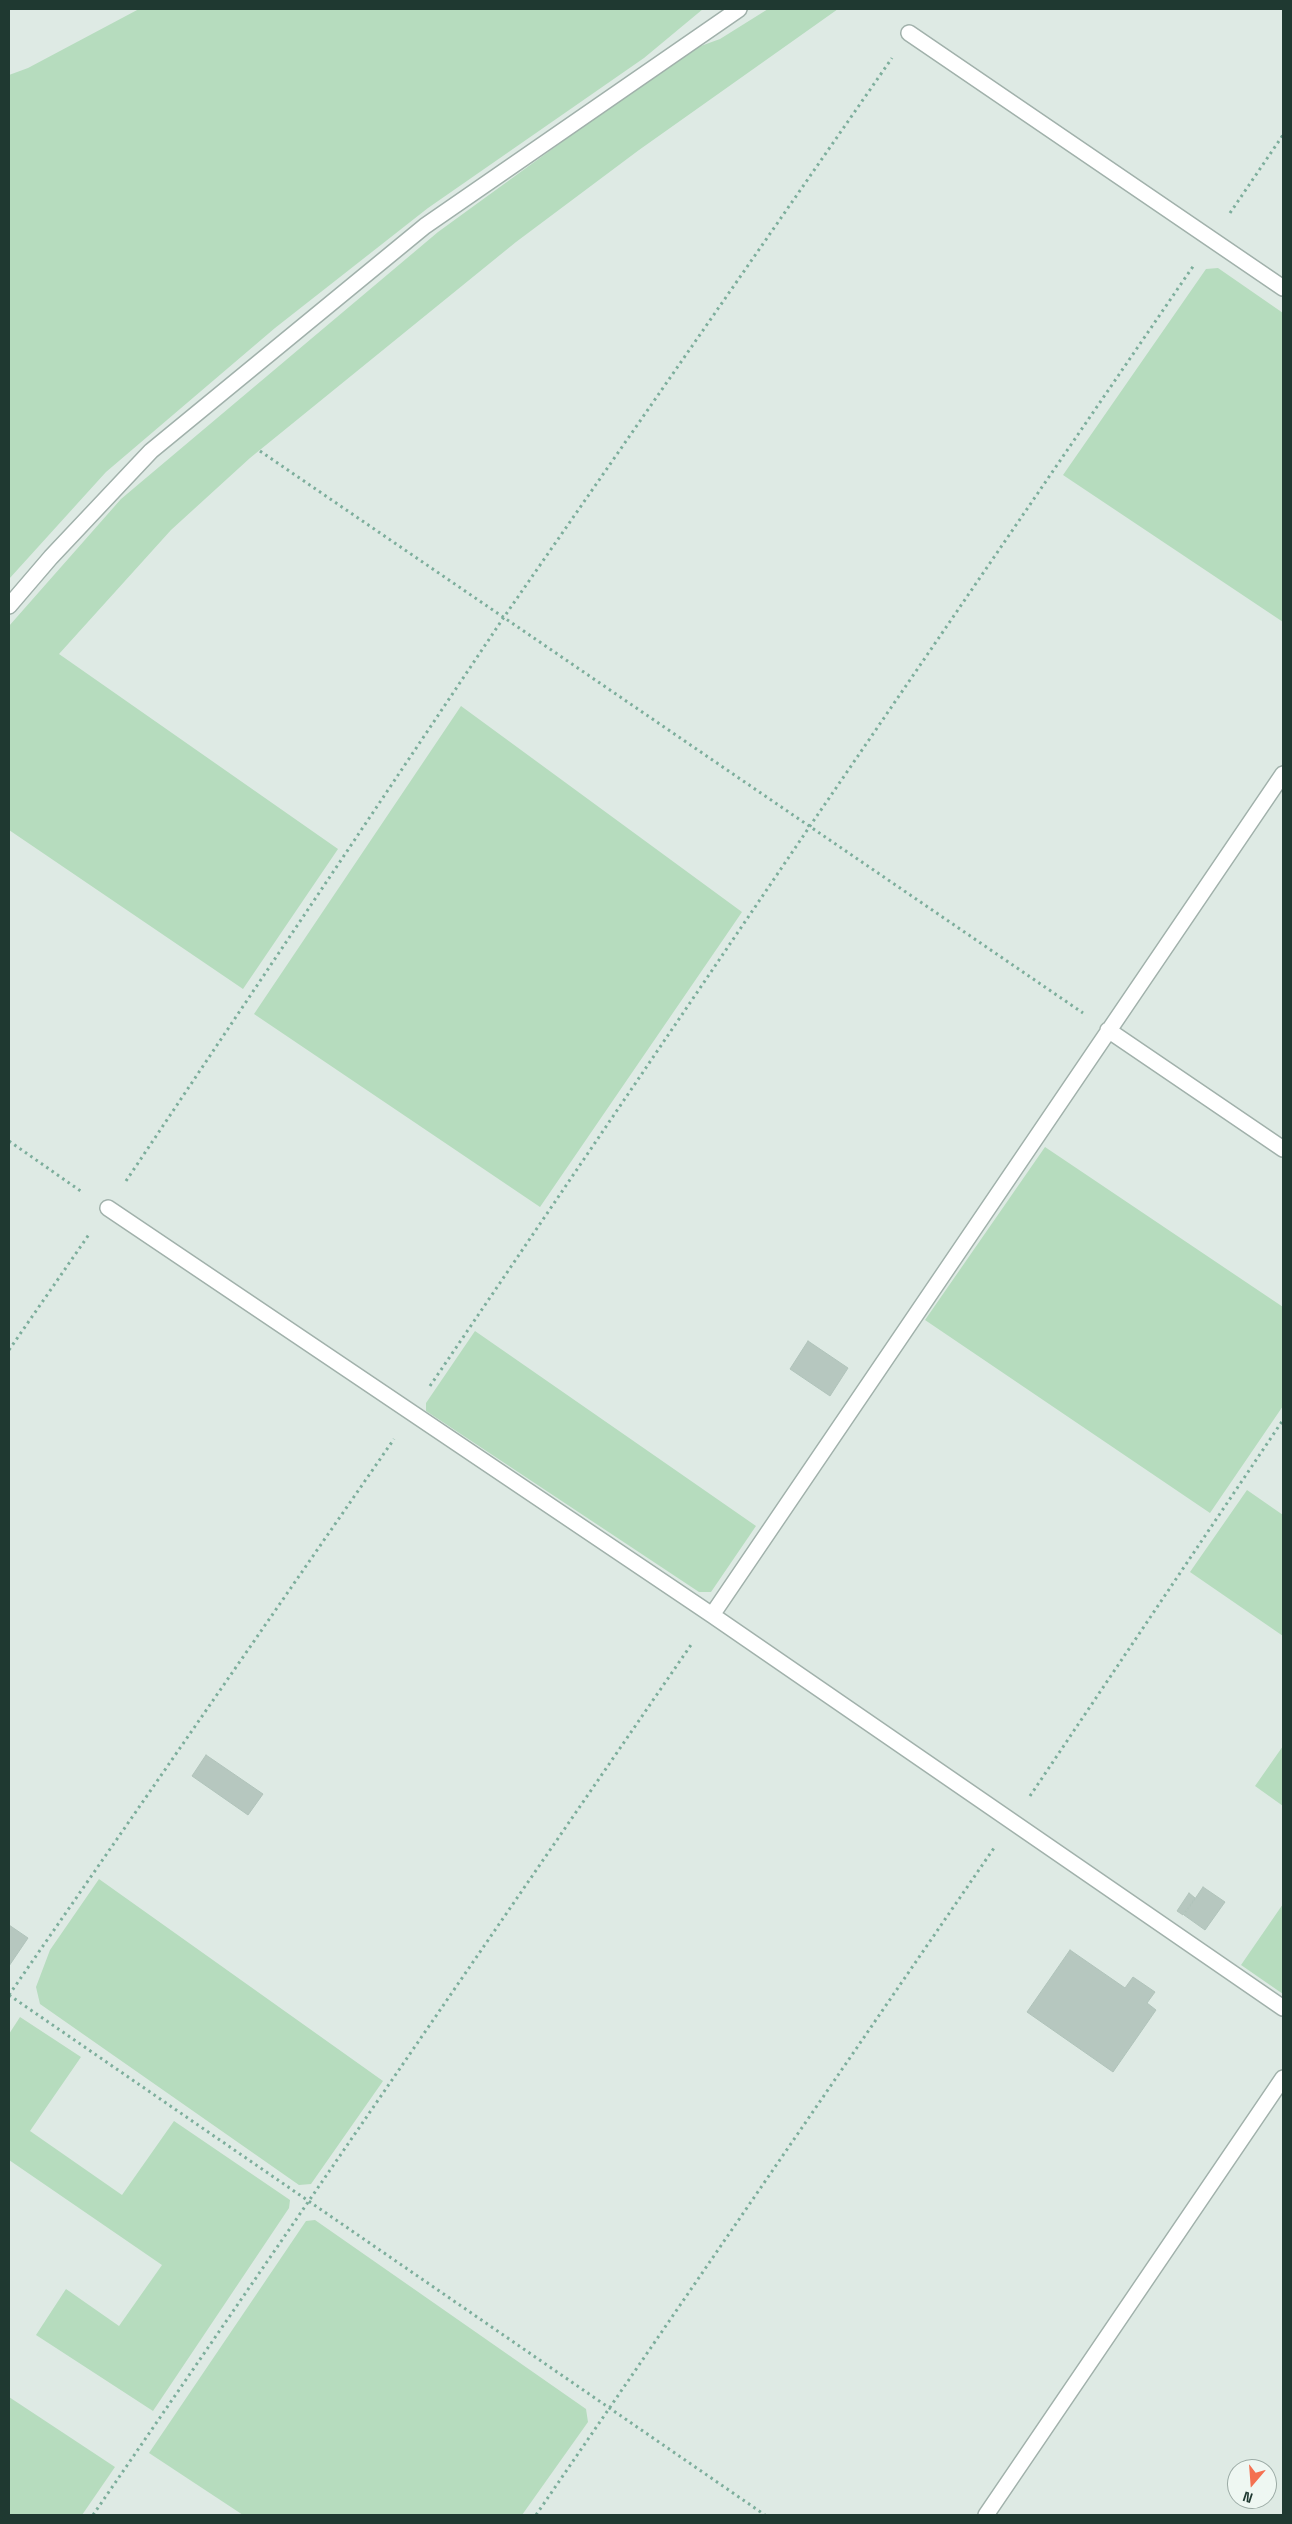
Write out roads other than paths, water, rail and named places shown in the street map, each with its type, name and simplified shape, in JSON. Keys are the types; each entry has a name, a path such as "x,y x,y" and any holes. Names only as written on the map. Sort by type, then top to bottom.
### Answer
{"street":[{"path":"9,606 51,557 151,451 425,226 739,9"},
{"path":"910,33 1283,288"},
{"path":"712,1615 1283,774"},
{"path":"1108,1030 1283,1149"},
{"path":"108,1208 712,1615 1283,2008"},
{"path":"986,2515 1283,2078"}]}
